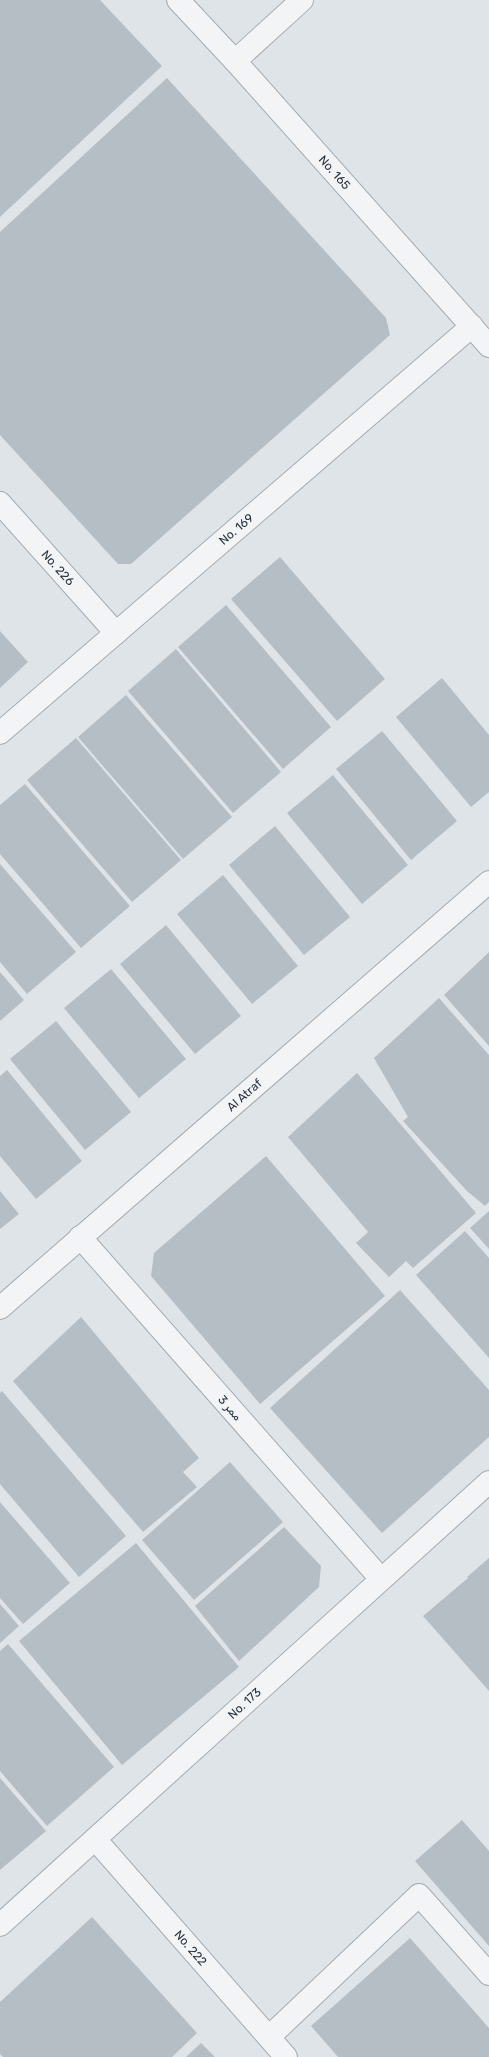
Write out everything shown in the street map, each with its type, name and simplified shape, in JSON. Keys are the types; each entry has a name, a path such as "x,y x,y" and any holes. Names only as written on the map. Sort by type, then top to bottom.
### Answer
{"street":[{"name":"No. 165","path":"178,0 235,61 489,346"},
{"path":"235,61 302,0"},
{"name":"No. 169","path":"0,733 472,326"},
{"name":"No. 226","path":"0,503 116,633"},
{"name":"Al Atraf","path":"0,1308 489,882"},
{"name":"ممر 3","path":"80,1237 380,1579"},
{"name":"No. 173","path":"0,1925 380,1579 489,1482"},
{"name":"No. 222","path":"95,1839 286,2057"},
{"path":"269,2037 419,1895 489,1974"}],"building":[{"path":"0,0 100,0 162,66 0,217"},
{"path":"167,78 386,318 390,335 131,564 118,564 0,435 0,232"},
{"path":"280,557 385,679 337,721 231,599"},
{"path":"226,605 331,727 283,769 178,647"},
{"path":"0,631 28,662 0,688"},
{"path":"176,649 281,772 233,813 128,691"},
{"path":"442,678 489,735 489,792 471,807 396,717"},
{"path":"126,695 232,817 183,859 78,737"},
{"path":"382,731 457,821 411,860 336,769"},
{"path":"76,738 181,860 132,902 27,780"},
{"path":"333,775 408,865 362,904 287,813"},
{"path":"25,784 130,906 81,948 0,854 0,805"},
{"path":"275,826 350,917 304,955 229,865"},
{"path":"0,864 76,952 27,994 0,962"},
{"path":"223,875 298,966 252,1004 177,914"},
{"path":"166,925 241,1016 195,1054 120,964"},
{"path":"489,952 489,1046 444,995"},
{"path":"111,969 186,1059 139,1098 64,1008"},
{"path":"0,972 24,1000 0,1021"},
{"path":"439,998 489,1055 489,1202 485,1206 467,1191 403,1121 408,1117 374,1058"},
{"path":"56,1021 131,1112 85,1150 10,1059"},
{"path":"7,1070 82,1161 36,1199 0,1156 0,1076"},
{"path":"357,1073 476,1213 413,1268 406,1261 389,1277 356,1243 368,1232 288,1137"},
{"path":"266,1156 385,1296 260,1404 151,1276 154,1253"},
{"path":"0,1191 19,1214 0,1229"},
{"path":"489,1211 489,1249 470,1228"},
{"path":"465,1231 489,1258 489,1358 416,1275"},
{"path":"400,1290 489,1390 489,1437 382,1533 270,1408"},
{"path":"81,1317 199,1458 183,1472 197,1487 143,1532 13,1381"},
{"path":"2,1391 126,1536 79,1577 0,1484 0,1393"},
{"path":"230,1462 283,1522 194,1600 142,1540"},
{"path":"0,1502 70,1583 23,1624 0,1598"},
{"path":"284,1527 321,1566 319,1587 239,1661 195,1606"},
{"path":"136,1543 239,1667 122,1765 19,1641"},
{"path":"489,1558 489,1691 423,1616"},
{"path":"0,1604 19,1626 0,1643"},
{"path":"8,1644 114,1767 47,1826 0,1771 0,1651"},
{"path":"0,1778 46,1831 0,1870"},
{"path":"462,1820 489,1851 489,1946 415,1861"},
{"path":"92,1917 197,2033 172,2057 3,2057 0,2054 0,2002"},
{"path":"410,1938 489,2028 489,2057 338,2057 311,2026"},
{"path":"201,2043 215,2057 186,2057"}]}
